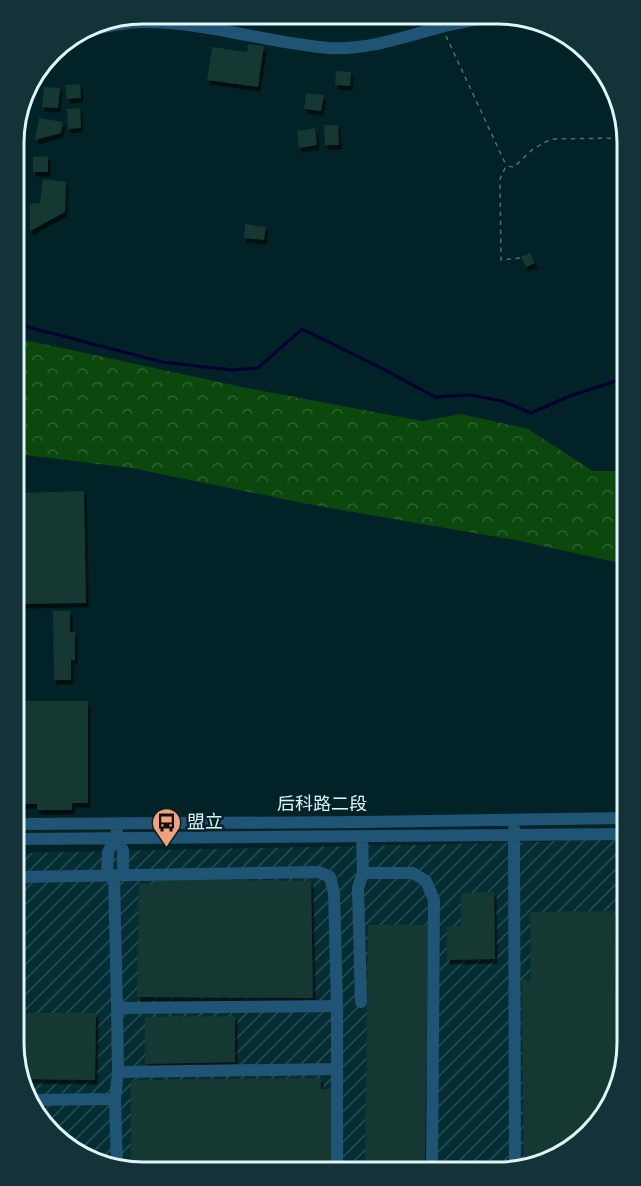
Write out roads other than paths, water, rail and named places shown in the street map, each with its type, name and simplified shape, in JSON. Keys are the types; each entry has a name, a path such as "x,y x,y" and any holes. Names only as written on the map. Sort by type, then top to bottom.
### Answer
{"street":[{"path":"179,24 330,48 356,47 394,41 458,24"},
{"name":"后科路二段","path":"24,824 617,818"},
{"path":"513,819 515,1161"},
{"path":"117,823 117,837 108,852 115,875 117,1159"},
{"name":"后科路二段","path":"24,839 617,834"},
{"path":"361,1002 358,888 363,873 362,836"},
{"path":"24,878 319,872 330,877 334,893 337,1006 336,1162"},
{"path":"363,873 413,873 426,881 434,900 432,1162"},
{"path":"117,1008 337,1006"},
{"path":"118,1072 336,1069"},
{"path":"38,1100 115,1099"}],"waterway":[{"path":"24,326 162,362 232,370 258,368 302,329 435,397 470,395 502,401 531,413 570,396 617,381"}],"place":[{"name":"盟立","path":"166,848"}]}
